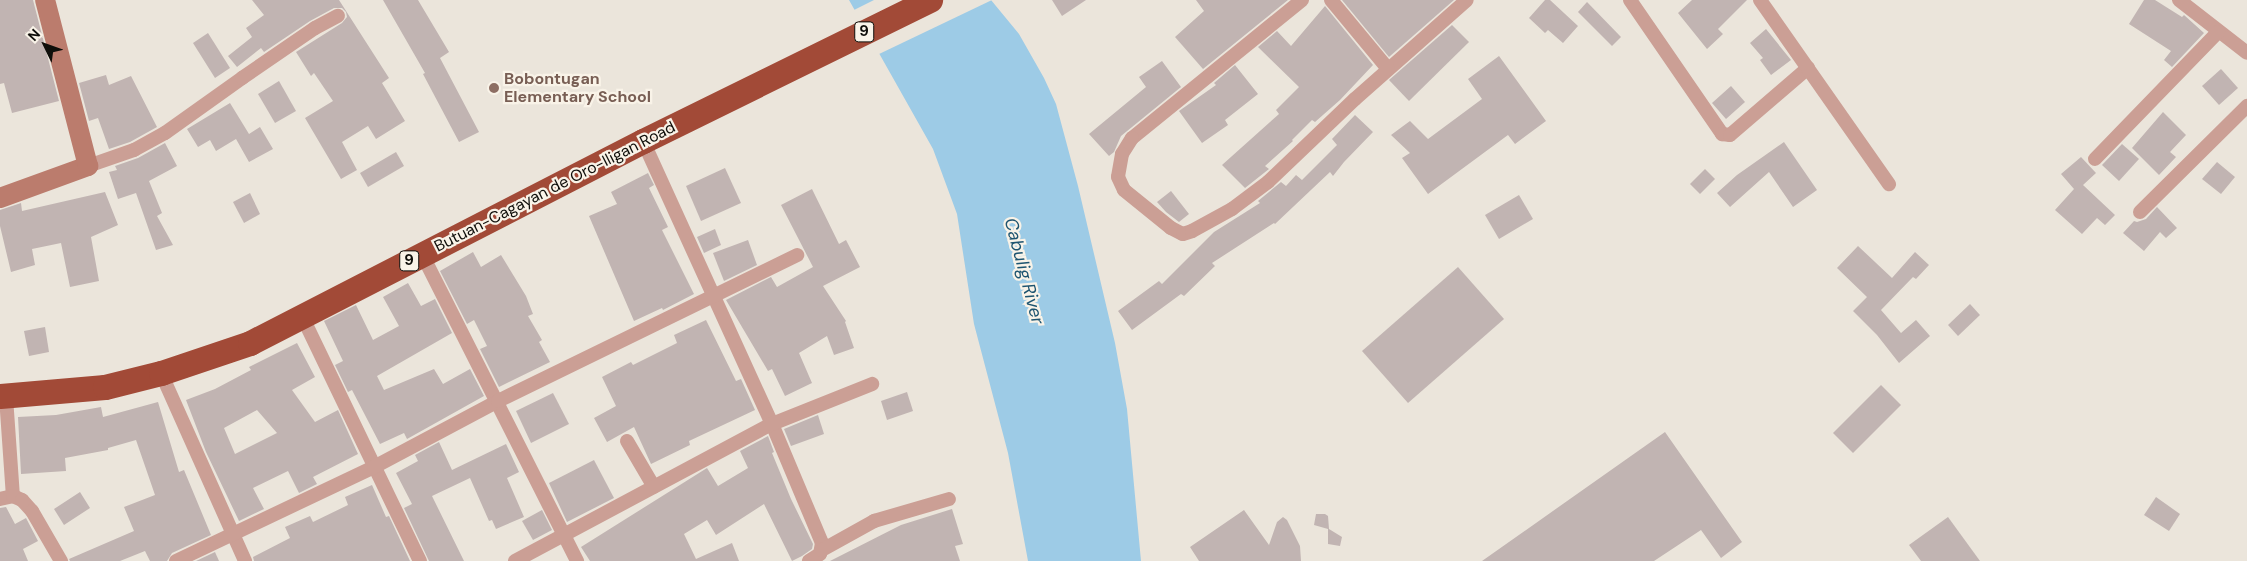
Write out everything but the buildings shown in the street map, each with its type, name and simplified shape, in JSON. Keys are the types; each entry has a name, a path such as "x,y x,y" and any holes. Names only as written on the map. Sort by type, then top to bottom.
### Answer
{"highway":[{"name":"Butuan-Cagayan de Oro-Iligan Road","path":"3,396 105,387 161,373 250,343 643,141 930,0"}],"street":[{"path":"45,0 88,166"},
{"path":"1302,0 1132,138 1122,154 1118,177 1124,190 1171,228 1184,234 1232,210 1268,182 1388,69 1467,0"},
{"path":"1331,0 1388,69"},
{"path":"1630,0 1722,134 1730,135 1808,68"},
{"path":"1760,0 1889,184"},
{"path":"2180,0 2218,32 2247,53"},
{"path":"0,198 134,150 165,133 242,78 316,28 338,16"},
{"path":"2095,159 2218,32"},
{"path":"2140,212 2247,106"},
{"path":"643,141 772,424 822,542 822,550"},
{"path":"422,254 498,401 577,561"},
{"path":"176,561 374,467 498,401 797,255"},
{"path":"302,316 420,561"},
{"path":"161,373 245,561"},
{"path":"515,561 772,424 872,384"},
{"path":"3,396 6,497 22,500 32,511 61,561"},
{"path":"627,441 654,487"},
{"path":"809,561 822,550 874,521 949,498"}],"water":[{"name":"Cabulig River","path":"849,0 991,0 1019,34 1044,78 1056,104 1078,186 1115,343 1127,409 1141,561 1028,561 1008,453 974,324 957,214 933,149"}],"pier":[{"path":"874,0 992,0 877,55 852,11"}],"place":[{"name":"Bobontugan Elementary School","path":"494,88"}]}
